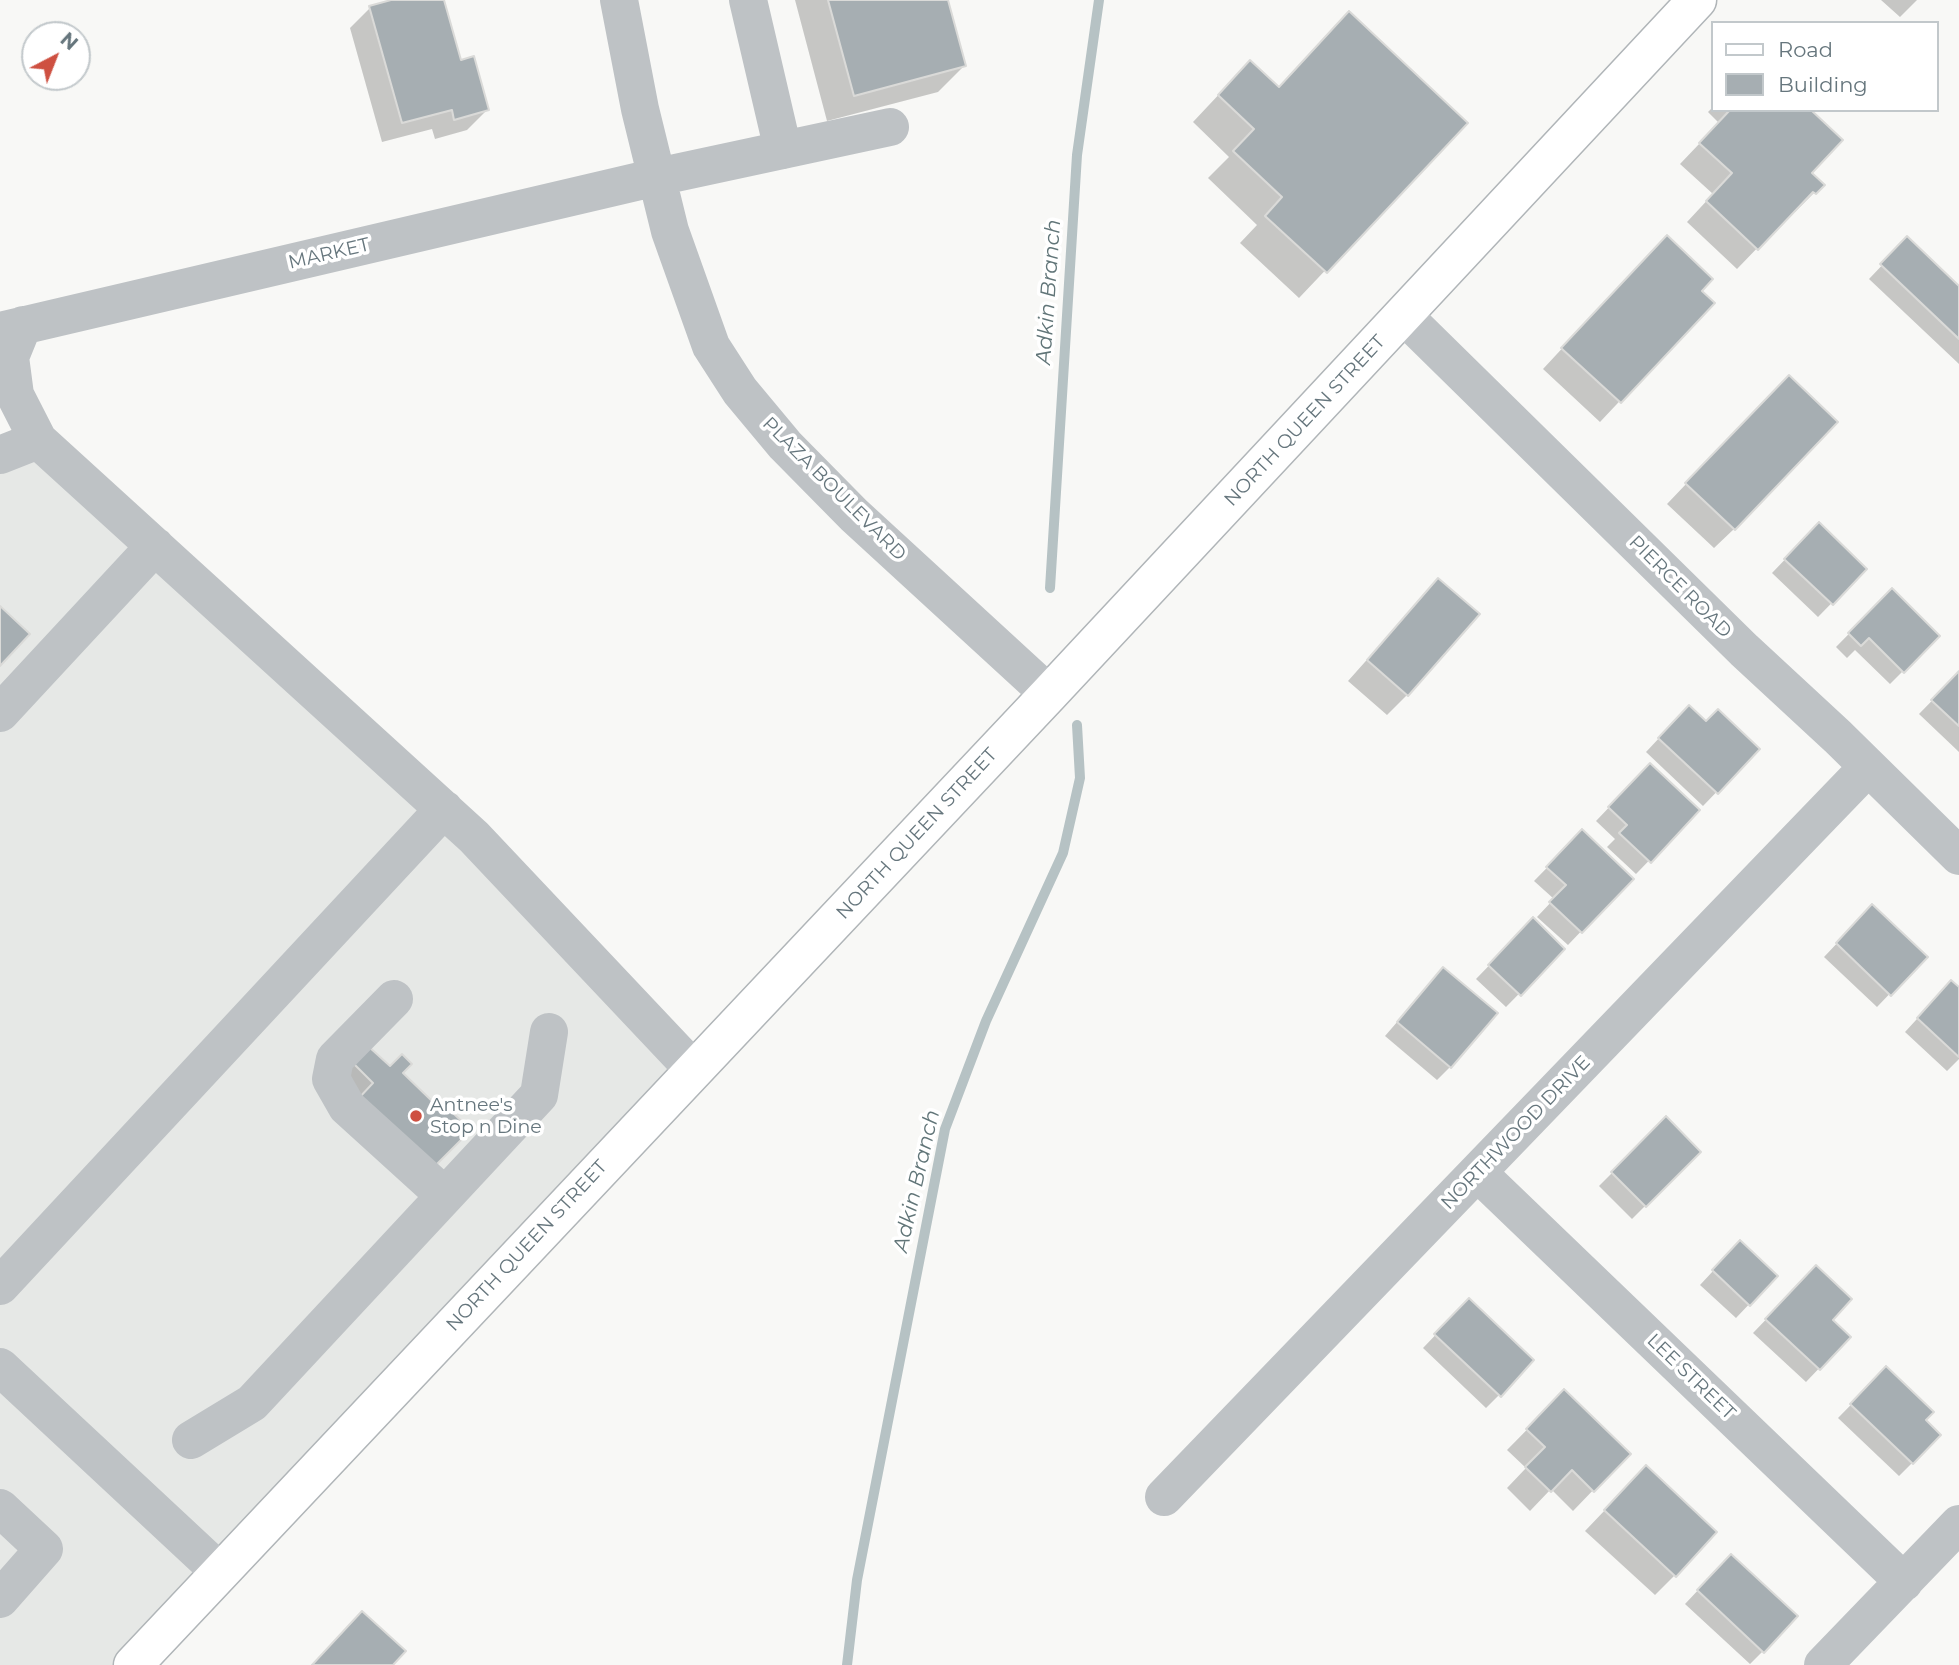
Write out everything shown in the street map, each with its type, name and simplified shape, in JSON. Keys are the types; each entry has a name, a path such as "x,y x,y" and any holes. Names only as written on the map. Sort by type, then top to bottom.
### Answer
{"main road":[{"name":"NORTH QUEEN STREET","path":"133,1665 1049,694 1697,0"}],"street":[{"name":"PLAZA BOULEVARD","path":"618,0 640,109 670,231 711,346 740,391 785,445 855,515 1049,694"},
{"path":"748,0 783,150"},
{"name":"MARKET","path":"11,328 657,177 890,127"},
{"name":"PIERCE ROAD","path":"1404,316 1744,650 1838,737 1959,856"},
{"path":"11,328 10,357 15,396 38,440 474,837 694,1070"},
{"path":"0,455 38,440"},
{"path":"0,713 155,546"},
{"name":"NORTHWOOD DRIVE","path":"1164,1497 1867,768"},
{"path":"0,1286 444,809"},
{"path":"394,999 335,1059 331,1080 347,1107 444,1196"},
{"path":"191,1440 252,1403 539,1094 549,1032"},
{"name":"LEE STREET","path":"1478,1173 1904,1582"},
{"path":"0,1367 220,1572"},
{"path":"0,1508 44,1549 0,1599"},
{"path":"1823,1665 1959,1524"}],"shaded area":[{"path":"38,440 694,1070 133,1665 0,1665 0,455"}],"building":[{"path":"391,0 444,0 461,60 474,56 489,110 454,120 452,110 402,123 369,6"},
{"path":"828,0 948,0 966,66 854,96"},
{"path":"1349,11 1468,123 1327,273 1265,216 1282,197 1233,151 1254,129 1218,95 1250,60 1279,87"},
{"path":"1728,112 1813,112 1843,140 1812,173 1825,185 1816,194 1813,192 1758,250 1706,201 1732,173 1699,143"},
{"path":"1667,235 1713,279 1702,291 1715,303 1621,403 1561,348"},
{"path":"1907,236 1959,286 1959,339 1880,264"},
{"path":"1789,375 1838,422 1735,530 1685,483"},
{"path":"1819,522 1867,569 1833,605 1784,559"},
{"path":"1438,578 1480,614 1408,696 1367,660"},
{"path":"1892,588 1940,636 1904,673 1869,638 1861,646 1848,633"},
{"path":"0,606 30,634 0,666"},
{"path":"1959,671 1959,726 1931,700"},
{"path":"1689,705 1706,721 1718,709 1760,749 1718,794 1658,738"},
{"path":"1650,763 1700,810 1651,863 1619,833 1627,825 1608,807"},
{"path":"1582,829 1634,879 1582,933 1549,902 1566,885 1546,867"},
{"path":"1872,904 1928,957 1891,996 1836,943"},
{"path":"1533,917 1565,949 1521,996 1488,965"},
{"path":"1443,967 1498,1013 1451,1068 1397,1022"},
{"path":"1951,980 1959,987 1959,1057 1917,1018"},
{"name":"Antnee's Stop n Dine","path":"368,1046 390,1066 402,1054 412,1064 403,1073 433,1102 437,1098 471,1130 432,1169 358,1099 373,1083 352,1062"},
{"path":"1666,1116 1701,1152 1646,1207 1611,1172"},
{"path":"1740,1240 1778,1276 1750,1306 1712,1270"},
{"path":"1816,1265 1852,1299 1833,1320 1851,1337 1820,1370 1765,1319"},
{"path":"1469,1298 1534,1360 1501,1397 1434,1334"},
{"path":"1886,1366 1934,1412 1926,1420 1941,1435 1913,1464 1850,1404"},
{"path":"1564,1389 1631,1454 1594,1492 1572,1470 1551,1492 1525,1467 1545,1447 1526,1429"},
{"path":"1646,1465 1717,1532 1676,1577 1604,1510"},
{"path":"1731,1554 1798,1616 1764,1653 1697,1590"},
{"path":"362,1611 406,1651 393,1665 312,1665"}],"waterway":[{"name":"Adkin Branch","path":"1050,588 1077,155 1099,0"},
{"name":"Adkin Branch","path":"847,1665 857,1580 945,1129 986,1021 1063,853 1080,778 1077,725"}],"place":[{"name":"Antnee's Stop n Dine","path":"416,1116"}]}
